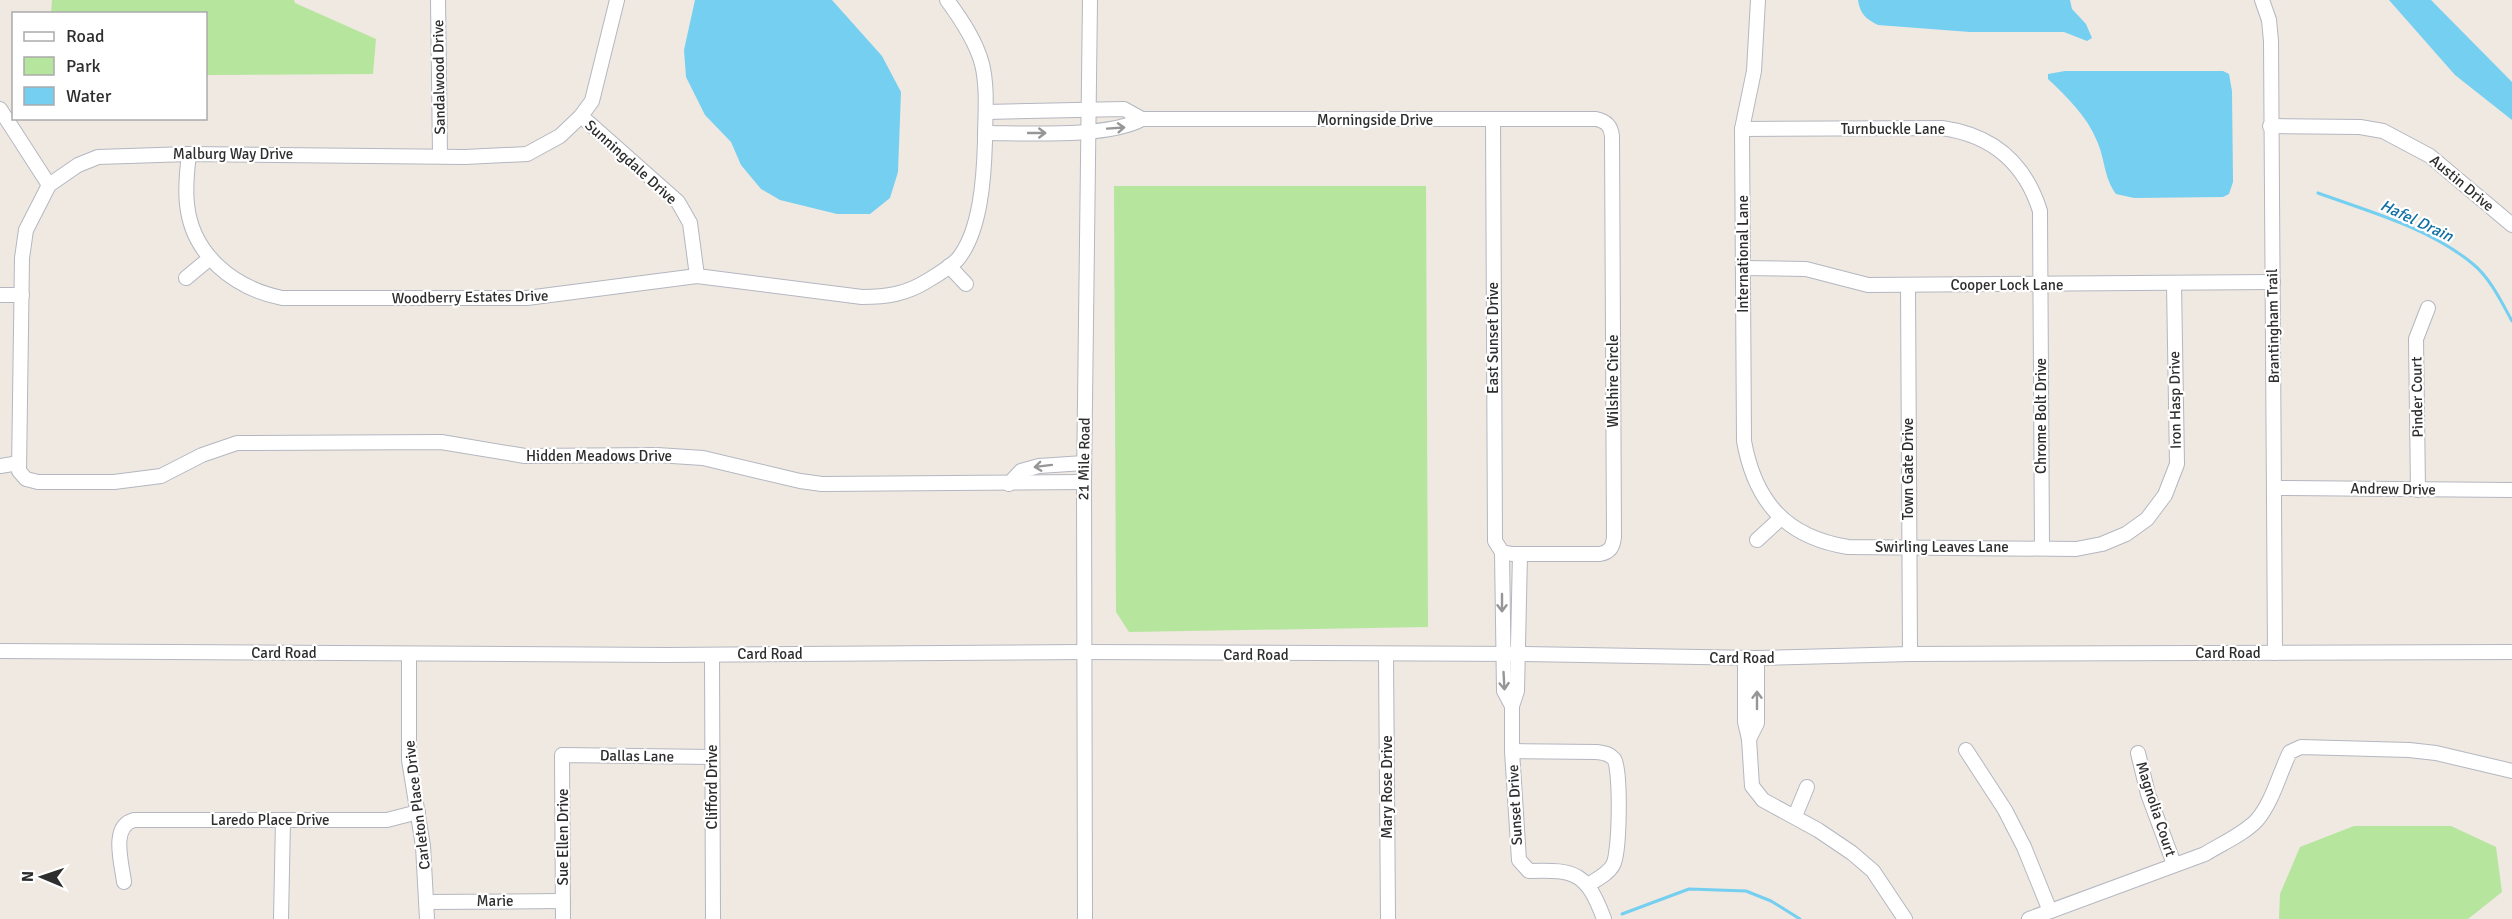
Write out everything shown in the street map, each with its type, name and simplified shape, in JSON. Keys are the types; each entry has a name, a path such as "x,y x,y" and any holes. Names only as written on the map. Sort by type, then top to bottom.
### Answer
{"street":[{"name":"Sandalwood Drive","path":"438,0 440,155"},
{"name":"Malburg Way Drive","path":"19,467 22,295 26,230 49,185 78,165 98,157 189,154 511,156 527,154 560,136 581,116 592,101 617,0"},
{"path":"947,0 964,23 982,64 986,112"},
{"name":"21 Mile Road","path":"1085,919 1084,463 1090,0"},
{"name":"International Lane","path":"1758,0 1754,70 1742,129 1744,441 1752,475 1769,505"},
{"name":"Brantingham Trail","path":"2262,0 2269,20 2271,41 2275,653"},
{"path":"0,109 49,185"},
{"name":"Morningside Drive","path":"986,112 1124,109 1142,119"},
{"name":"Woodberry Estates Drive","path":"189,154 186,181 187,206 193,230 204,252 222,270 241,284 262,294 282,298 527,298 697,276 862,297 888,297 916,288 949,266 957,259 969,238 984,177 986,112"},
{"name":"Sunningdale Drive","path":"581,116 678,202 690,223 695,247 697,276"},
{"name":"Morningside Drive","path":"985,133 1058,133 1123,128 1142,119 1596,119 1606,123"},
{"name":"East Sunset Drive","path":"1493,120 1494,536 1496,546 1502,552 1503,654"},
{"name":"Wilshire Circle","path":"1520,554 1600,554 1607,552 1613,543 1612,136 1611,129 1606,123"},
{"name":"Austin Drive","path":"2270,126 2360,128 2383,131 2430,156 2512,225"},
{"name":"Turnbuckle Lane","path":"1742,129 1942,128 1978,136 2013,162 2026,177 2033,190 2040,211 2040,284"},
{"path":"186,278 210,258"},
{"path":"949,266 966,284"},
{"name":"Cooper Lock Lane","path":"1743,268 1806,270 1868,285 2273,282"},
{"name":"Chrome Bolt Drive","path":"2040,284 2042,547"},
{"name":"Iron Hasp Drive","path":"2126,534 2147,519 2165,495 2177,464 2174,284"},
{"name":"Town Gate Drive","path":"1908,285 1910,654"},
{"path":"0,295 22,295"},
{"name":"Pinder Court","path":"2418,490 2416,339 2428,308"},
{"name":"Hidden Meadows Drive","path":"19,467 26,479 38,482 114,482 161,476 202,455 237,443 441,442 525,456 657,455 703,458 800,482 822,484 1084,482"},
{"path":"1009,484 1022,471 1039,466 1084,463"},
{"path":"0,466 19,467"},
{"name":"Andrew Drive","path":"2275,488 2512,490"},
{"name":"Swirling Leaves Lane","path":"1769,505 1797,531 1833,545 1848,547 2076,549 2102,544 2126,534"},
{"path":"1757,540 1781,518"},
{"path":"1502,552 1520,554 1519,654"},
{"name":"Card Road","path":"0,651 712,655 1084,652 1519,654 1751,658 1910,654 2512,652"},
{"name":"Carleton Place Drive","path":"409,654 409,760 418,812 427,919"},
{"name":"Sunset Drive","path":"1503,654 1504,691 1512,706"},
{"name":"Sunset Drive","path":"1519,654 1517,691 1512,706 1517,852 1522,866 1529,871 1559,870 1575,875 1588,885"},
{"name":"Clifford Drive","path":"712,655 713,919"},
{"name":"Mary Rose Drive","path":"1386,655 1388,919"},
{"path":"1751,658 1745,722 1749,739 1752,786 1764,800 1795,816 1852,853 1873,871 1905,919"},
{"path":"2029,919 2205,854 2255,822 2278,784 2290,752 2301,747 2409,750 2512,771"},
{"path":"1966,750 2005,810 2024,847 2050,911"},
{"path":"1512,751 1597,752 1607,754 1615,760 1618,774 1616,858 1609,870 1588,885 1604,919"},
{"name":"Magnolia Court","path":"2138,753 2148,794 2174,864"},
{"name":"Dallas Lane","path":"562,755 712,757"},
{"name":"Sue Ellen Drive","path":"562,755 563,919"},
{"path":"1795,816 1807,786"},
{"name":"Laredo Place Drive","path":"124,882 120,846 123,827 134,820 387,820 418,812"},
{"path":"281,919 283,820"},
{"name":"Marie","path":"427,902 563,901"}],"green space":[{"path":"52,0 294,0 295,3 376,39 373,74 207,75 207,12 51,12"},
{"path":"1114,186 1426,186 1428,627 1129,632 1116,612"},
{"path":"2354,826 2451,826 2496,847 2502,892 2468,919 2279,919 2280,894 2300,847"}],"water":[{"path":"695,0 832,0 882,56 901,92 898,172 890,198 870,214 837,214 780,200 761,189 741,165 731,142 705,115 686,77 684,50"},
{"path":"1858,0 2070,0 2072,9 2086,24 2092,38 2087,41 2064,32 1970,32 1878,25 1864,16"},
{"path":"2389,0 2431,0 2512,82 2512,120 2455,75"},
{"path":"2065,71 2223,71 2229,74 2232,91 2233,182 2229,194 2223,197 2134,198 2116,194 2109,182 2100,148 2088,123 2048,79 2048,74"}],"waterway":[{"name":"Hafel Drain","path":"2318,193 2399,222 2456,251 2485,276 2512,321"},
{"path":"1622,914 1689,889 1746,891 1771,901 1800,919"}]}
